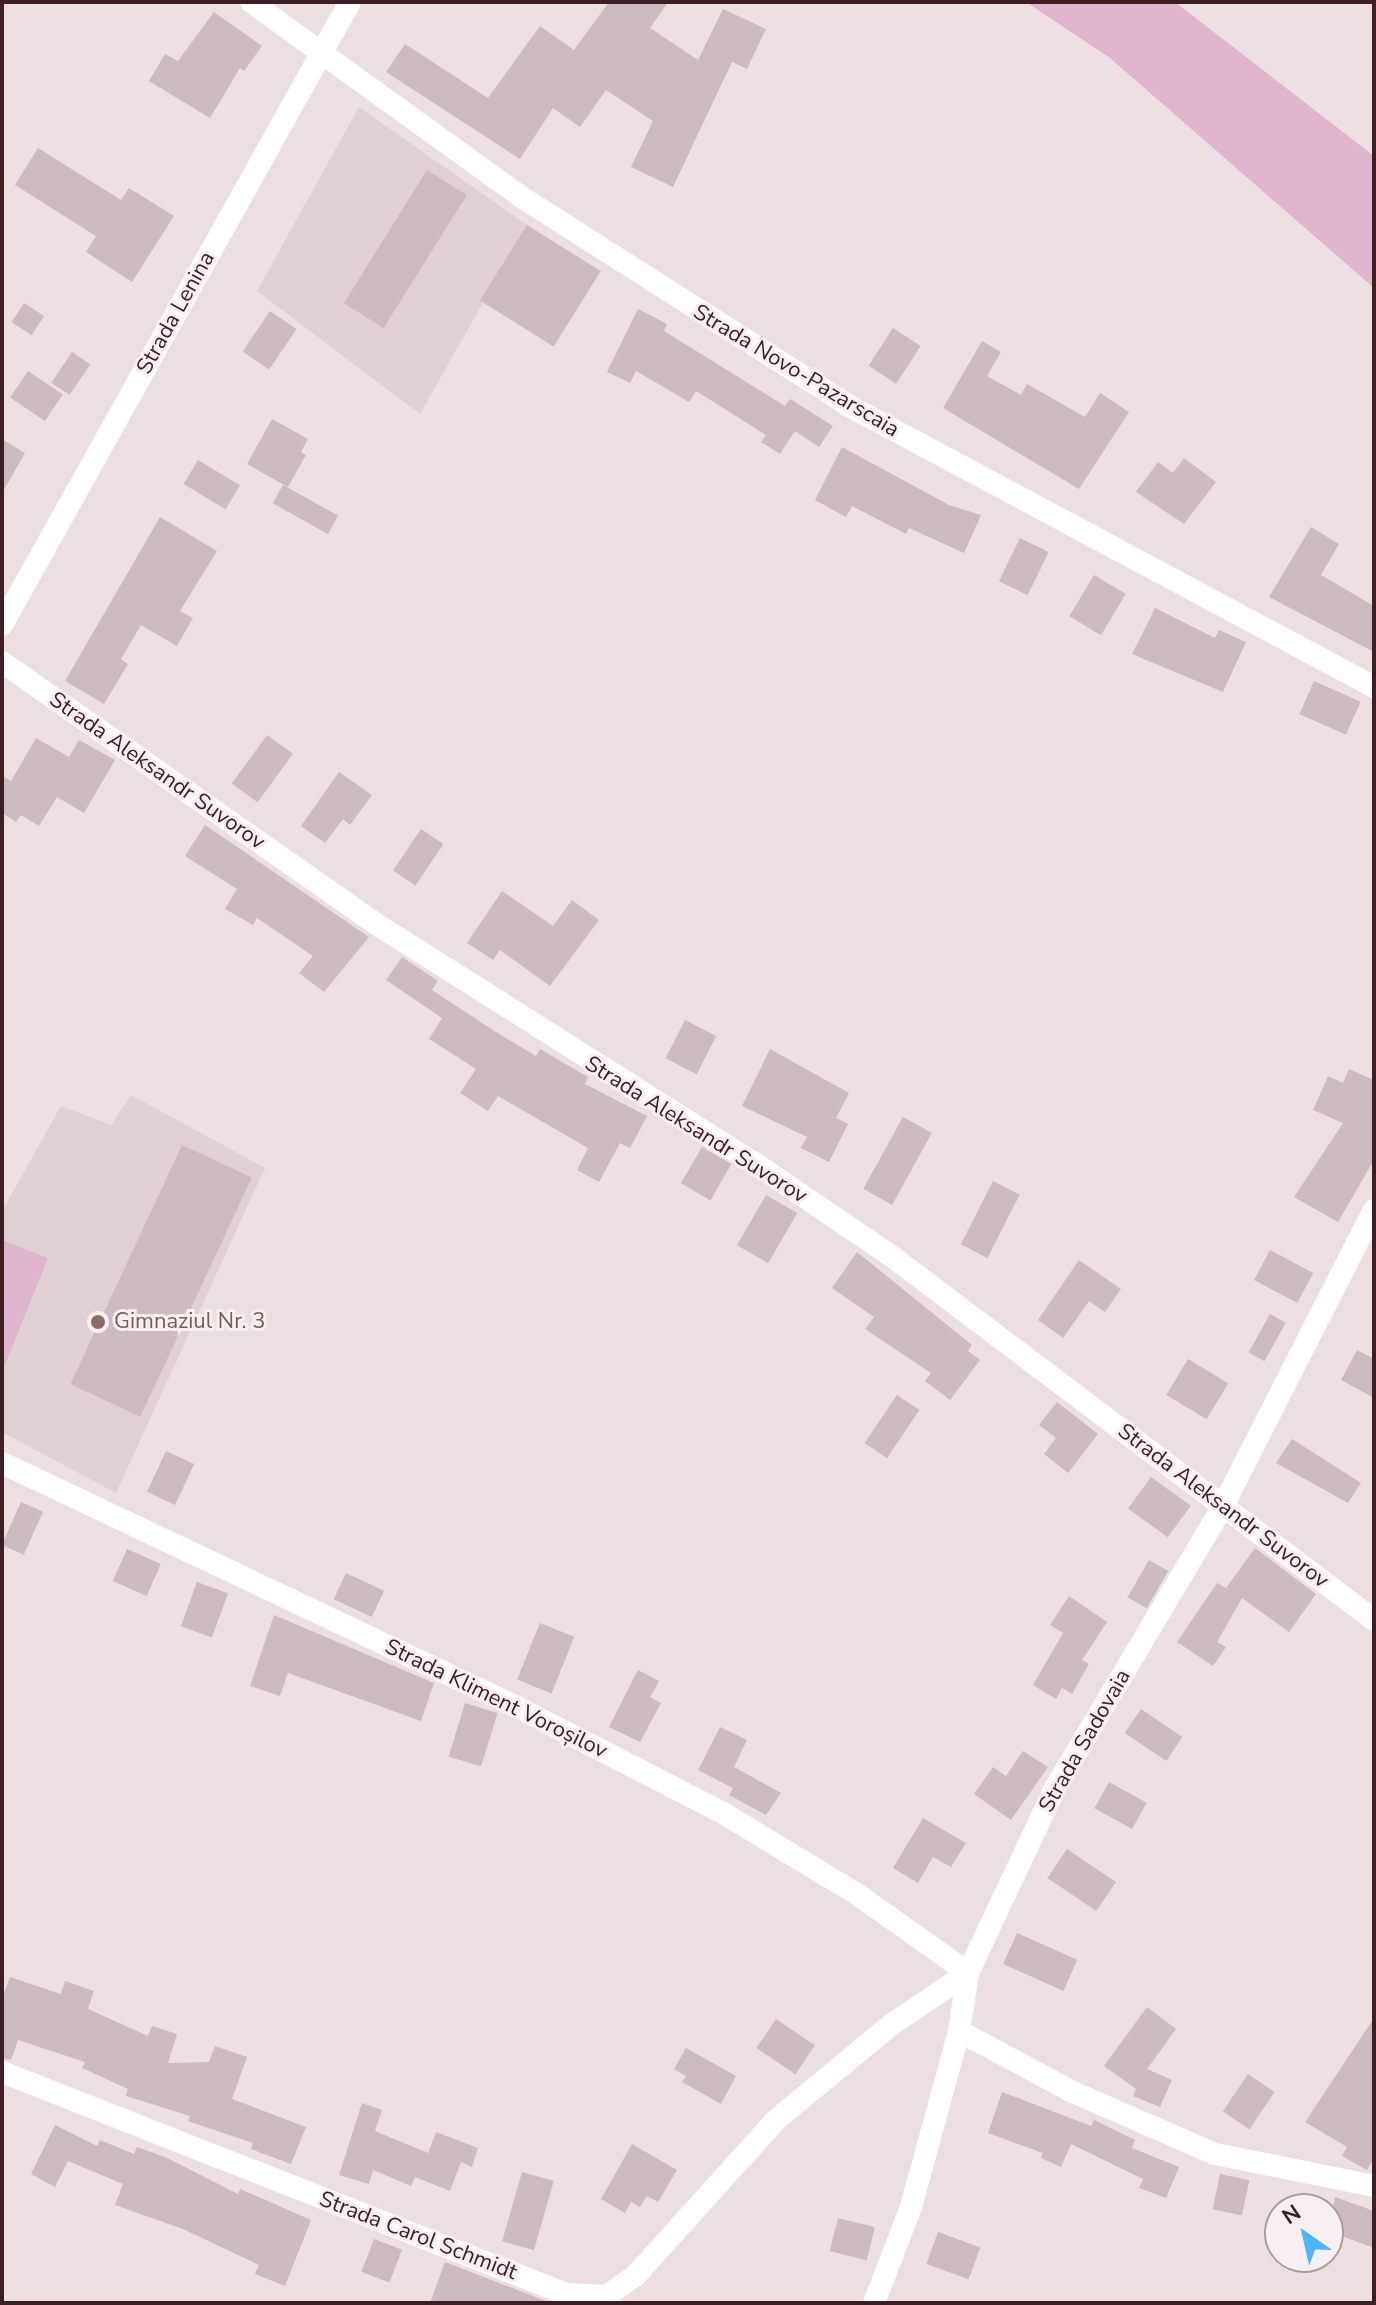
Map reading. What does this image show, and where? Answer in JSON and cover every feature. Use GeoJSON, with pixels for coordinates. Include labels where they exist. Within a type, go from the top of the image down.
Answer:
{"type":"FeatureCollection","features":[{"type":"Feature","properties":{"kind":"street","name":"Strada Novo-Pazarscaia"},"geometry":{"type":"LineString","coordinates":[[251,2],[523,198],[851,407],[1374,687]]}},
{"type":"Feature","properties":{"kind":"street","name":"Strada Lenina"},"geometry":{"type":"LineString","coordinates":[[2,625],[350,2]]}},
{"type":"Feature","properties":{"kind":"street","name":"Strada Aleksandr Suvorov"},"geometry":{"type":"LineString","coordinates":[[2,662],[373,922],[753,1162],[894,1258],[1374,1620]]}},
{"type":"Feature","properties":{"kind":"street","name":"Strada Sadovaia"},"geometry":{"type":"LineString","coordinates":[[874,2303],[911,2207],[959,2031],[968,1973],[1055,1788],[1224,1504],[1374,1210]]}},
{"type":"Feature","properties":{"kind":"street","name":"Strada Kliment Voroșilov"},"geometry":{"type":"LineString","coordinates":[[2,1463],[513,1705],[723,1813],[857,1894],[968,1973]]}},
{"type":"Feature","properties":{"kind":"street","name":"Strada Carol Schmidt"},"geometry":{"type":"LineString","coordinates":[[2,2072],[566,2294],[606,2296],[635,2276],[776,2120],[892,2024],[968,1973]]}},
{"type":"Feature","properties":{"kind":"street"},"geometry":{"type":"LineString","coordinates":[[959,2031],[1073,2092],[1215,2154],[1374,2186]]}},
{"type":"Feature","properties":{"kind":"shaded area"},"geometry":{"type":"Polygon","coordinates":[[[1026,2],[1175,2],[1374,156],[1374,288],[1110,58],[1026,2]]]}},
{"type":"Feature","properties":{"kind":"shaded area"},"geometry":{"type":"Polygon","coordinates":[[[359,107],[527,225],[420,414],[257,291],[359,107]]]}},
{"type":"Feature","properties":{"kind":"shaded area","name":"Gimnaziul Nr. 3"},"geometry":{"type":"Polygon","coordinates":[[[131,1095],[265,1168],[116,1493],[2,1432],[2,1211],[61,1106],[111,1125],[131,1095]]]}},
{"type":"Feature","properties":{"kind":"shaded area"},"geometry":{"type":"Polygon","coordinates":[[[2,1240],[48,1258],[2,1372],[2,1240]]]}},
{"type":"Feature","properties":{"kind":"building"},"geometry":{"type":"Polygon","coordinates":[[[609,2],[668,2],[650,28],[698,60],[723,9],[766,29],[747,69],[732,62],[673,187],[631,167],[653,121],[606,90],[580,127],[553,108],[520,159],[386,72],[405,44],[488,98],[540,26],[574,50],[609,2]]]}},
{"type":"Feature","properties":{"kind":"building"},"geometry":{"type":"Polygon","coordinates":[[[214,12],[262,46],[244,71],[240,68],[210,118],[149,81],[165,54],[178,61],[214,12]]]}},
{"type":"Feature","properties":{"kind":"building"},"geometry":{"type":"Polygon","coordinates":[[[38,148],[121,200],[129,188],[174,216],[132,282],[86,252],[96,236],[15,185],[38,148]]]}},
{"type":"Feature","properties":{"kind":"building"},"geometry":{"type":"Polygon","coordinates":[[[427,170],[467,195],[384,328],[344,303],[427,170]]]}},
{"type":"Feature","properties":{"kind":"building"},"geometry":{"type":"Polygon","coordinates":[[[527,225],[601,271],[554,347],[480,300],[527,225]]]}},
{"type":"Feature","properties":{"kind":"building"},"geometry":{"type":"Polygon","coordinates":[[[24,303],[44,316],[32,335],[11,322],[24,303]]]}},
{"type":"Feature","properties":{"kind":"building"},"geometry":{"type":"Polygon","coordinates":[[[638,309],[667,324],[664,331],[785,406],[790,399],[833,426],[819,447],[795,431],[780,454],[761,442],[766,435],[696,391],[689,402],[636,371],[630,383],[607,372],[638,309]]]}},
{"type":"Feature","properties":{"kind":"building"},"geometry":{"type":"Polygon","coordinates":[[[270,311],[297,329],[269,370],[243,352],[270,311]]]}},
{"type":"Feature","properties":{"kind":"building"},"geometry":{"type":"Polygon","coordinates":[[[893,328],[921,346],[896,384],[868,366],[893,328]]]}},
{"type":"Feature","properties":{"kind":"building"},"geometry":{"type":"Polygon","coordinates":[[[982,341],[1001,352],[987,376],[1021,395],[1027,384],[1085,417],[1100,393],[1129,412],[1079,489],[943,408],[982,341]]]}},
{"type":"Feature","properties":{"kind":"building"},"geometry":{"type":"Polygon","coordinates":[[[72,352],[90,364],[70,395],[51,383],[72,352]]]}},
{"type":"Feature","properties":{"kind":"building"},"geometry":{"type":"Polygon","coordinates":[[[28,371],[63,394],[45,421],[10,398],[28,371]]]}},
{"type":"Feature","properties":{"kind":"building"},"geometry":{"type":"Polygon","coordinates":[[[272,419],[308,439],[301,452],[306,455],[288,487],[247,464],[272,419]]]}},
{"type":"Feature","properties":{"kind":"building"},"geometry":{"type":"Polygon","coordinates":[[[2,439],[25,453],[2,493],[2,439]]]}},
{"type":"Feature","properties":{"kind":"building"},"geometry":{"type":"Polygon","coordinates":[[[842,447],[949,505],[981,515],[964,553],[909,528],[906,534],[852,506],[846,517],[815,500],[842,447]]]}},
{"type":"Feature","properties":{"kind":"building"},"geometry":{"type":"Polygon","coordinates":[[[1184,458],[1216,482],[1184,524],[1136,492],[1158,462],[1173,473],[1184,458]]]}},
{"type":"Feature","properties":{"kind":"building"},"geometry":{"type":"Polygon","coordinates":[[[198,460],[240,485],[226,509],[184,484],[198,460]]]}},
{"type":"Feature","properties":{"kind":"building"},"geometry":{"type":"Polygon","coordinates":[[[283,485],[338,516],[328,534],[273,503],[283,485]]]}},
{"type":"Feature","properties":{"kind":"building"},"geometry":{"type":"Polygon","coordinates":[[[160,517],[217,551],[180,611],[193,618],[177,646],[141,625],[121,659],[128,664],[104,704],[65,681],[160,517]]]}},
{"type":"Feature","properties":{"kind":"building"},"geometry":{"type":"Polygon","coordinates":[[[1311,527],[1339,544],[1321,575],[1374,606],[1374,652],[1269,597],[1311,527]]]}},
{"type":"Feature","properties":{"kind":"building"},"geometry":{"type":"Polygon","coordinates":[[[1020,538],[1049,552],[1028,595],[999,581],[1020,538]]]}},
{"type":"Feature","properties":{"kind":"building"},"geometry":{"type":"Polygon","coordinates":[[[1094,575],[1126,594],[1101,635],[1069,616],[1094,575]]]}},
{"type":"Feature","properties":{"kind":"building"},"geometry":{"type":"Polygon","coordinates":[[[1155,608],[1215,638],[1219,630],[1246,642],[1223,692],[1132,654],[1155,608]]]}},
{"type":"Feature","properties":{"kind":"building"},"geometry":{"type":"Polygon","coordinates":[[[1314,681],[1361,702],[1346,735],[1299,714],[1314,681]]]}},
{"type":"Feature","properties":{"kind":"building"},"geometry":{"type":"Polygon","coordinates":[[[267,735],[293,754],[258,802],[232,784],[267,735]]]}},
{"type":"Feature","properties":{"kind":"building"},"geometry":{"type":"Polygon","coordinates":[[[36,738],[69,757],[79,740],[115,760],[84,813],[57,797],[39,826],[21,815],[16,822],[2,813],[2,776],[11,781],[36,738]]]}},
{"type":"Feature","properties":{"kind":"building"},"geometry":{"type":"Polygon","coordinates":[[[339,772],[372,795],[350,825],[343,819],[325,843],[301,826],[339,772]]]}},
{"type":"Feature","properties":{"kind":"building"},"geometry":{"type":"Polygon","coordinates":[[[205,825],[369,937],[324,992],[299,973],[313,956],[257,918],[253,925],[225,909],[237,889],[185,856],[205,825]]]}},
{"type":"Feature","properties":{"kind":"building"},"geometry":{"type":"Polygon","coordinates":[[[421,829],[443,844],[415,886],[393,870],[421,829]]]}},
{"type":"Feature","properties":{"kind":"building"},"geometry":{"type":"Polygon","coordinates":[[[502,891],[553,926],[572,900],[599,920],[550,986],[500,950],[493,960],[467,943],[502,891]]]}},
{"type":"Feature","properties":{"kind":"building"},"geometry":{"type":"Polygon","coordinates":[[[402,957],[438,981],[432,990],[499,1034],[536,1056],[540,1049],[588,1077],[585,1084],[647,1116],[630,1148],[620,1143],[599,1182],[577,1170],[588,1148],[498,1096],[488,1111],[460,1093],[476,1069],[429,1039],[442,1018],[386,980],[402,957]]]}},
{"type":"Feature","properties":{"kind":"building"},"geometry":{"type":"Polygon","coordinates":[[[685,1020],[716,1036],[697,1074],[665,1058],[685,1020]]]}},
{"type":"Feature","properties":{"kind":"building"},"geometry":{"type":"Polygon","coordinates":[[[770,1049],[849,1093],[836,1118],[848,1124],[829,1162],[801,1148],[807,1137],[742,1106],[770,1049]]]}},
{"type":"Feature","properties":{"kind":"building"},"geometry":{"type":"Polygon","coordinates":[[[1349,1069],[1374,1080],[1374,1160],[1338,1222],[1294,1197],[1343,1123],[1313,1110],[1328,1076],[1343,1083],[1349,1069]]]}},
{"type":"Feature","properties":{"kind":"building"},"geometry":{"type":"Polygon","coordinates":[[[903,1117],[932,1133],[892,1205],[863,1189],[903,1117]]]}},
{"type":"Feature","properties":{"kind":"building"},"geometry":{"type":"Polygon","coordinates":[[[182,1145],[252,1178],[140,1417],[70,1384],[182,1145]]]}},
{"type":"Feature","properties":{"kind":"building"},"geometry":{"type":"Polygon","coordinates":[[[702,1147],[731,1164],[710,1200],[681,1183],[702,1147]]]}},
{"type":"Feature","properties":{"kind":"building"},"geometry":{"type":"Polygon","coordinates":[[[993,1181],[1020,1195],[987,1258],[961,1244],[993,1181]]]}},
{"type":"Feature","properties":{"kind":"building"},"geometry":{"type":"Polygon","coordinates":[[[766,1195],[797,1213],[768,1263],[737,1245],[766,1195]]]}},
{"type":"Feature","properties":{"kind":"building"},"geometry":{"type":"Polygon","coordinates":[[[1270,1250],[1313,1273],[1297,1303],[1254,1280],[1270,1250]]]}},
{"type":"Feature","properties":{"kind":"building"},"geometry":{"type":"Polygon","coordinates":[[[857,1252],[972,1345],[968,1351],[980,1360],[950,1400],[925,1381],[931,1373],[865,1329],[874,1317],[832,1288],[857,1252]]]}},
{"type":"Feature","properties":{"kind":"building"},"geometry":{"type":"Polygon","coordinates":[[[1079,1260],[1121,1289],[1105,1312],[1089,1301],[1063,1338],[1038,1320],[1079,1260]]]}},
{"type":"Feature","properties":{"kind":"building"},"geometry":{"type":"Polygon","coordinates":[[[1270,1314],[1286,1323],[1264,1361],[1249,1352],[1270,1314]]]}},
{"type":"Feature","properties":{"kind":"building"},"geometry":{"type":"Polygon","coordinates":[[[1357,1350],[1374,1359],[1374,1398],[1341,1380],[1357,1350]]]}},
{"type":"Feature","properties":{"kind":"building"},"geometry":{"type":"Polygon","coordinates":[[[1188,1359],[1228,1383],[1207,1419],[1166,1395],[1188,1359]]]}},
{"type":"Feature","properties":{"kind":"building"},"geometry":{"type":"Polygon","coordinates":[[[897,1395],[919,1410],[887,1458],[865,1443],[897,1395]]]}},
{"type":"Feature","properties":{"kind":"building"},"geometry":{"type":"Polygon","coordinates":[[[1057,1402],[1098,1434],[1068,1473],[1044,1454],[1056,1438],[1039,1425],[1057,1402]]]}},
{"type":"Feature","properties":{"kind":"building"},"geometry":{"type":"Polygon","coordinates":[[[1292,1439],[1361,1483],[1348,1503],[1276,1463],[1292,1439]]]}},
{"type":"Feature","properties":{"kind":"building"},"geometry":{"type":"Polygon","coordinates":[[[166,1451],[194,1464],[175,1505],[147,1492],[166,1451]]]}},
{"type":"Feature","properties":{"kind":"building"},"geometry":{"type":"Polygon","coordinates":[[[1151,1477],[1191,1506],[1168,1537],[1128,1509],[1151,1477]]]}},
{"type":"Feature","properties":{"kind":"building"},"geometry":{"type":"Polygon","coordinates":[[[21,1502],[43,1512],[24,1555],[2,1545],[21,1502]]]}},
{"type":"Feature","properties":{"kind":"building"},"geometry":{"type":"Polygon","coordinates":[[[1255,1548],[1316,1594],[1289,1632],[1242,1598],[1217,1642],[1226,1647],[1213,1666],[1177,1642],[1217,1583],[1226,1588],[1255,1548]]]}},
{"type":"Feature","properties":{"kind":"building"},"geometry":{"type":"Polygon","coordinates":[[[127,1549],[161,1564],[147,1596],[113,1581],[127,1549]]]}},
{"type":"Feature","properties":{"kind":"building"},"geometry":{"type":"Polygon","coordinates":[[[1149,1560],[1168,1571],[1147,1608],[1128,1597],[1149,1560]]]}},
{"type":"Feature","properties":{"kind":"building"},"geometry":{"type":"Polygon","coordinates":[[[346,1573],[384,1591],[372,1617],[334,1599],[346,1573]]]}},
{"type":"Feature","properties":{"kind":"building"},"geometry":{"type":"Polygon","coordinates":[[[197,1582],[228,1593],[212,1637],[181,1626],[197,1582]]]}},
{"type":"Feature","properties":{"kind":"building"},"geometry":{"type":"Polygon","coordinates":[[[1069,1596],[1107,1622],[1082,1660],[1089,1664],[1072,1694],[1062,1688],[1056,1699],[1033,1685],[1063,1633],[1050,1625],[1069,1596]]]}},
{"type":"Feature","properties":{"kind":"building"},"geometry":{"type":"Polygon","coordinates":[[[274,1615],[434,1683],[421,1721],[288,1673],[280,1696],[250,1686],[274,1615]]]}},
{"type":"Feature","properties":{"kind":"building"},"geometry":{"type":"Polygon","coordinates":[[[540,1623],[574,1637],[551,1693],[517,1680],[540,1623]]]}},
{"type":"Feature","properties":{"kind":"building"},"geometry":{"type":"Polygon","coordinates":[[[638,1670],[659,1681],[650,1697],[661,1703],[640,1742],[609,1727],[638,1670]]]}},
{"type":"Feature","properties":{"kind":"building"},"geometry":{"type":"Polygon","coordinates":[[[465,1703],[498,1713],[481,1766],[449,1757],[465,1703]]]}},
{"type":"Feature","properties":{"kind":"building"},"geometry":{"type":"Polygon","coordinates":[[[1141,1709],[1182,1737],[1166,1761],[1125,1733],[1141,1709]]]}},
{"type":"Feature","properties":{"kind":"building"},"geometry":{"type":"Polygon","coordinates":[[[720,1727],[747,1740],[734,1767],[781,1793],[766,1815],[729,1795],[733,1788],[698,1770],[720,1727]]]}},
{"type":"Feature","properties":{"kind":"building"},"geometry":{"type":"Polygon","coordinates":[[[1023,1751],[1048,1767],[1011,1820],[974,1794],[993,1767],[1006,1776],[1023,1751]]]}},
{"type":"Feature","properties":{"kind":"building"},"geometry":{"type":"Polygon","coordinates":[[[1109,1782],[1147,1803],[1132,1829],[1094,1808],[1109,1782]]]}},
{"type":"Feature","properties":{"kind":"building"},"geometry":{"type":"Polygon","coordinates":[[[923,1818],[966,1843],[951,1867],[933,1857],[918,1883],[893,1868],[923,1818]]]}},
{"type":"Feature","properties":{"kind":"building"},"geometry":{"type":"Polygon","coordinates":[[[1067,1849],[1116,1882],[1096,1911],[1047,1878],[1067,1849]]]}},
{"type":"Feature","properties":{"kind":"building"},"geometry":{"type":"Polygon","coordinates":[[[1017,1933],[1077,1960],[1063,1991],[1003,1964],[1017,1933]]]}},
{"type":"Feature","properties":{"kind":"building"},"geometry":{"type":"Polygon","coordinates":[[[10,1977],[61,1994],[65,1981],[94,1991],[88,2009],[148,2036],[152,2026],[177,2034],[168,2063],[209,2062],[215,2046],[247,2057],[232,2099],[306,2127],[291,2164],[251,2149],[253,2143],[188,2121],[190,2116],[126,2096],[128,2089],[82,2068],[85,2062],[18,2040],[11,2060],[2,2058],[2,1999],[10,1977]]]}},
{"type":"Feature","properties":{"kind":"building"},"geometry":{"type":"Polygon","coordinates":[[[1147,2007],[1176,2029],[1147,2069],[1172,2080],[1160,2107],[1133,2096],[1136,2089],[1104,2066],[1147,2007]]]}},
{"type":"Feature","properties":{"kind":"building"},"geometry":{"type":"Polygon","coordinates":[[[1374,2018],[1374,2158],[1367,2170],[1342,2156],[1347,2147],[1305,2122],[1374,2018]]]}},
{"type":"Feature","properties":{"kind":"building"},"geometry":{"type":"Polygon","coordinates":[[[776,2019],[815,2045],[795,2074],[756,2048],[776,2019]]]}},
{"type":"Feature","properties":{"kind":"building"},"geometry":{"type":"Polygon","coordinates":[[[686,2048],[736,2076],[721,2104],[682,2082],[686,2076],[674,2069],[686,2048]]]}},
{"type":"Feature","properties":{"kind":"building"},"geometry":{"type":"Polygon","coordinates":[[[1248,2074],[1275,2092],[1249,2129],[1223,2111],[1248,2074]]]}},
{"type":"Feature","properties":{"kind":"building"},"geometry":{"type":"Polygon","coordinates":[[[1002,2092],[1091,2126],[1094,2120],[1135,2140],[1132,2148],[1179,2167],[1166,2198],[1139,2188],[1143,2179],[1071,2144],[1061,2167],[1041,2158],[1043,2153],[988,2133],[1002,2092]]]}},
{"type":"Feature","properties":{"kind":"building"},"geometry":{"type":"Polygon","coordinates":[[[362,2103],[382,2110],[375,2131],[428,2153],[436,2132],[478,2148],[472,2167],[461,2162],[450,2191],[415,2177],[411,2186],[373,2170],[369,2184],[339,2175],[362,2103]]]}},
{"type":"Feature","properties":{"kind":"building"},"geometry":{"type":"Polygon","coordinates":[[[55,2125],[97,2146],[100,2140],[134,2154],[137,2147],[165,2157],[238,2194],[240,2189],[311,2220],[285,2286],[255,2274],[259,2265],[183,2229],[115,2205],[123,2184],[68,2161],[55,2187],[31,2174],[55,2125]]]}},
{"type":"Feature","properties":{"kind":"building"},"geometry":{"type":"Polygon","coordinates":[[[632,2144],[677,2170],[658,2202],[647,2196],[640,2207],[631,2202],[625,2213],[601,2199],[632,2144]]]}},
{"type":"Feature","properties":{"kind":"building"},"geometry":{"type":"Polygon","coordinates":[[[522,2172],[554,2181],[534,2250],[502,2241],[522,2172]]]}},
{"type":"Feature","properties":{"kind":"building"},"geometry":{"type":"Polygon","coordinates":[[[1220,2174],[1249,2180],[1242,2215],[1213,2209],[1220,2174]]]}},
{"type":"Feature","properties":{"kind":"building"},"geometry":{"type":"Polygon","coordinates":[[[1344,2200],[1374,2211],[1374,2248],[1344,2237],[1344,2200]]]}},
{"type":"Feature","properties":{"kind":"building"},"geometry":{"type":"Polygon","coordinates":[[[838,2218],[875,2227],[867,2260],[830,2251],[838,2218]]]}},
{"type":"Feature","properties":{"kind":"building"},"geometry":{"type":"Polygon","coordinates":[[[938,2232],[980,2247],[969,2279],[926,2264],[938,2232]]]}},
{"type":"Feature","properties":{"kind":"building"},"geometry":{"type":"Polygon","coordinates":[[[374,2239],[402,2250],[389,2282],[361,2272],[374,2239]]]}},
{"type":"Feature","properties":{"kind":"building"},"geometry":{"type":"Polygon","coordinates":[[[445,2262],[476,2274],[551,2303],[430,2303],[445,2262]]]}},
{"type":"Feature","properties":{"kind":"place","name":"Gimnaziul Nr. 3"},"geometry":{"type":"Point","coordinates":[98,1322]}}]}
